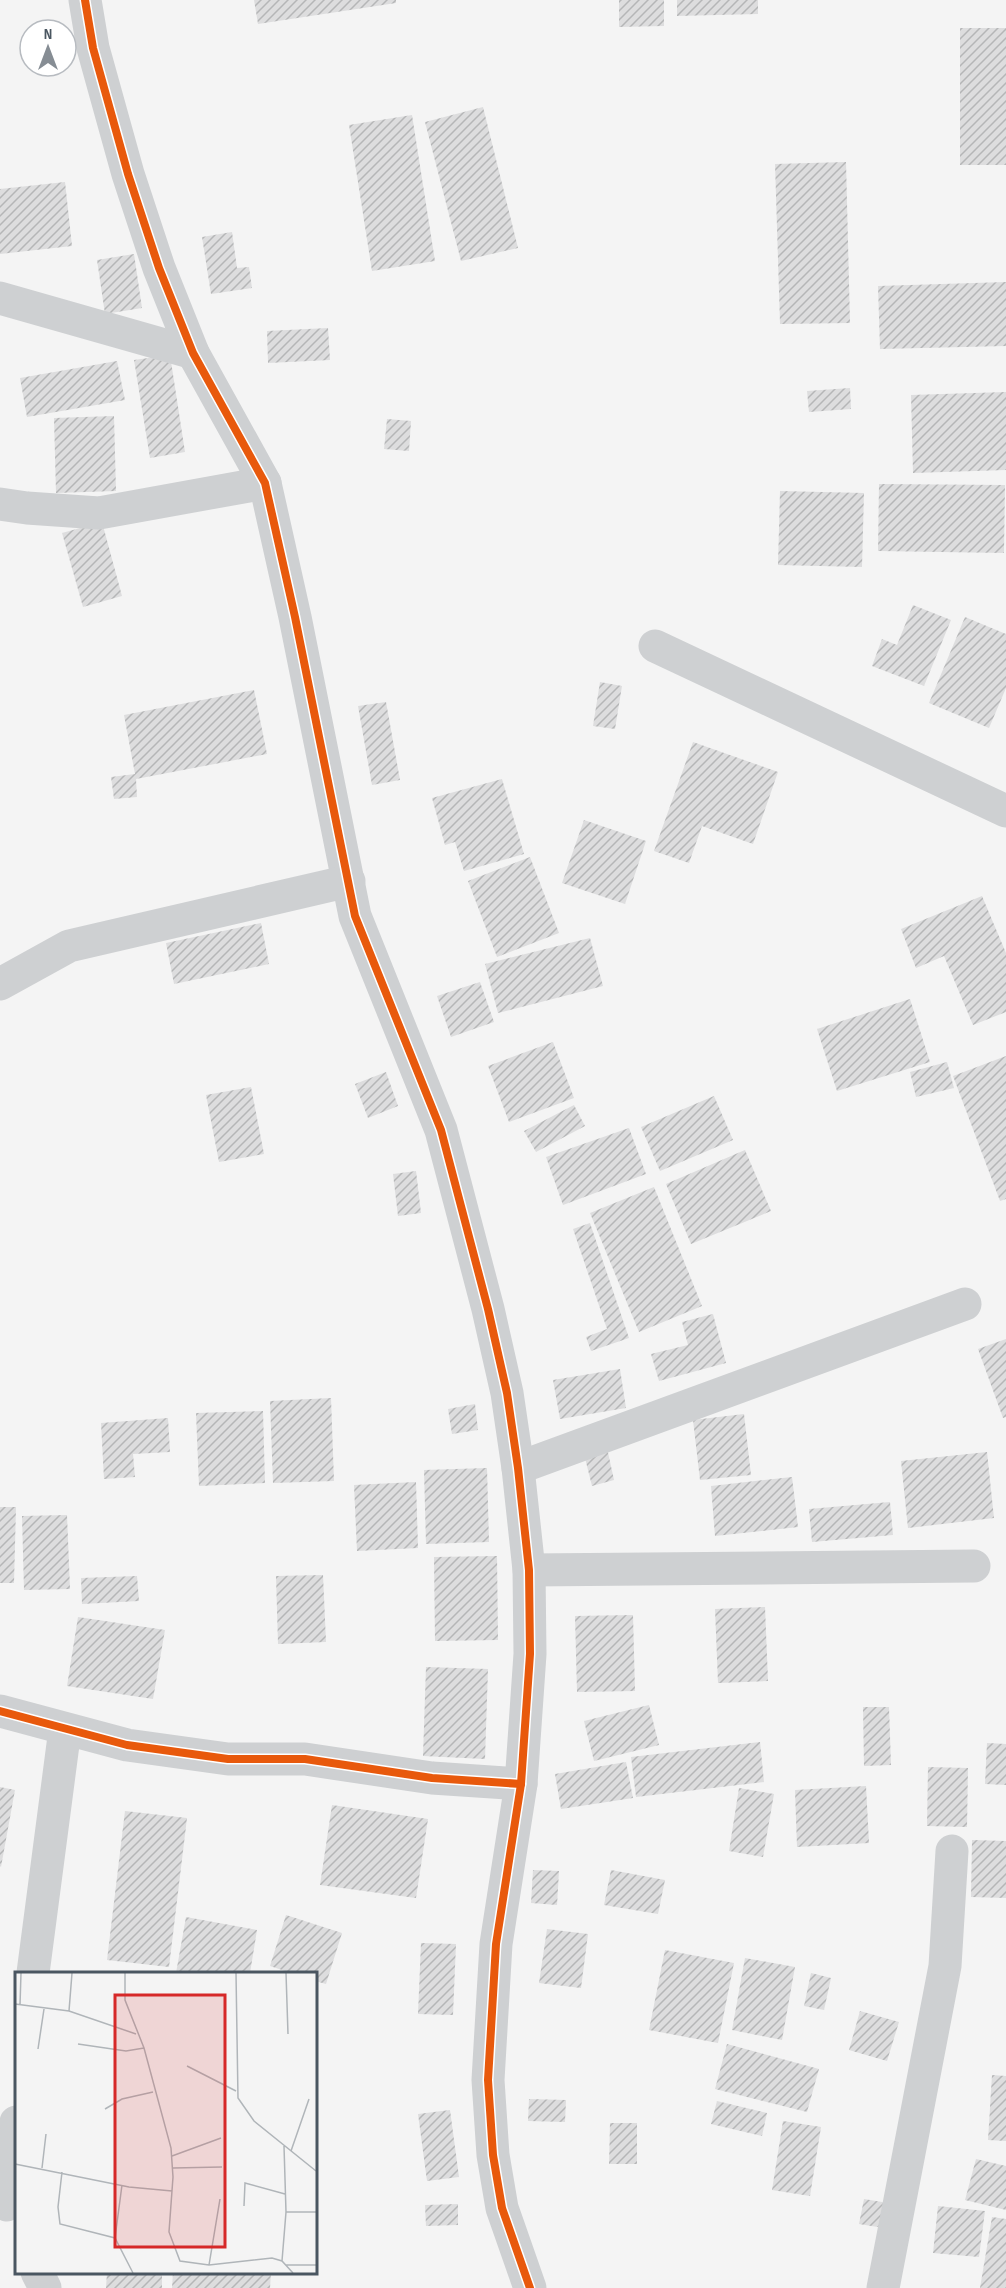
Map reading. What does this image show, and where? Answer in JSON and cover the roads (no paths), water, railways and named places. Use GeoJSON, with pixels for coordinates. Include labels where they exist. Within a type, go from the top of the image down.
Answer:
{"type":"FeatureCollection","features":[{"type":"Feature","properties":{"kind":"street"},"geometry":{"type":"LineString","coordinates":[[85,0],[93,48],[128,174],[159,268],[193,353],[265,483],[296,617],[355,916],[441,1130],[489,1309],[507,1393],[529,1570],[530,1654],[520,1784],[496,1944],[488,2080],[493,2155],[502,2208],[530,2288]]}},
{"type":"Feature","properties":{"kind":"street"},"geometry":{"type":"LineString","coordinates":[[0,298],[193,353]]}},
{"type":"Feature","properties":{"kind":"street"},"geometry":{"type":"LineString","coordinates":[[0,504],[99,513],[265,483]]}},
{"type":"Feature","properties":{"kind":"street"},"geometry":{"type":"LineString","coordinates":[[655,646],[1006,811]]}},
{"type":"Feature","properties":{"kind":"street"},"geometry":{"type":"LineString","coordinates":[[0,984],[69,946],[349,881]]}},
{"type":"Feature","properties":{"kind":"street"},"geometry":{"type":"LineString","coordinates":[[518,1468],[965,1304]]}},
{"type":"Feature","properties":{"kind":"street"},"geometry":{"type":"LineString","coordinates":[[529,1570],[974,1566]]}},
{"type":"Feature","properties":{"kind":"street"},"geometry":{"type":"LineString","coordinates":[[0,1712],[127,1745],[228,1759],[305,1759],[432,1778],[520,1784]]}},
{"type":"Feature","properties":{"kind":"street"},"geometry":{"type":"LineString","coordinates":[[33,1972],[65,1729]]}},
{"type":"Feature","properties":{"kind":"street"},"geometry":{"type":"LineString","coordinates":[[883,2288],[945,1966],[952,1851]]}},
{"type":"Feature","properties":{"kind":"street"},"geometry":{"type":"LineString","coordinates":[[8,2212],[15,2133]]}},
{"type":"Feature","properties":{"kind":"street"},"geometry":{"type":"LineString","coordinates":[[38,2273],[45,2288]]}}]}
